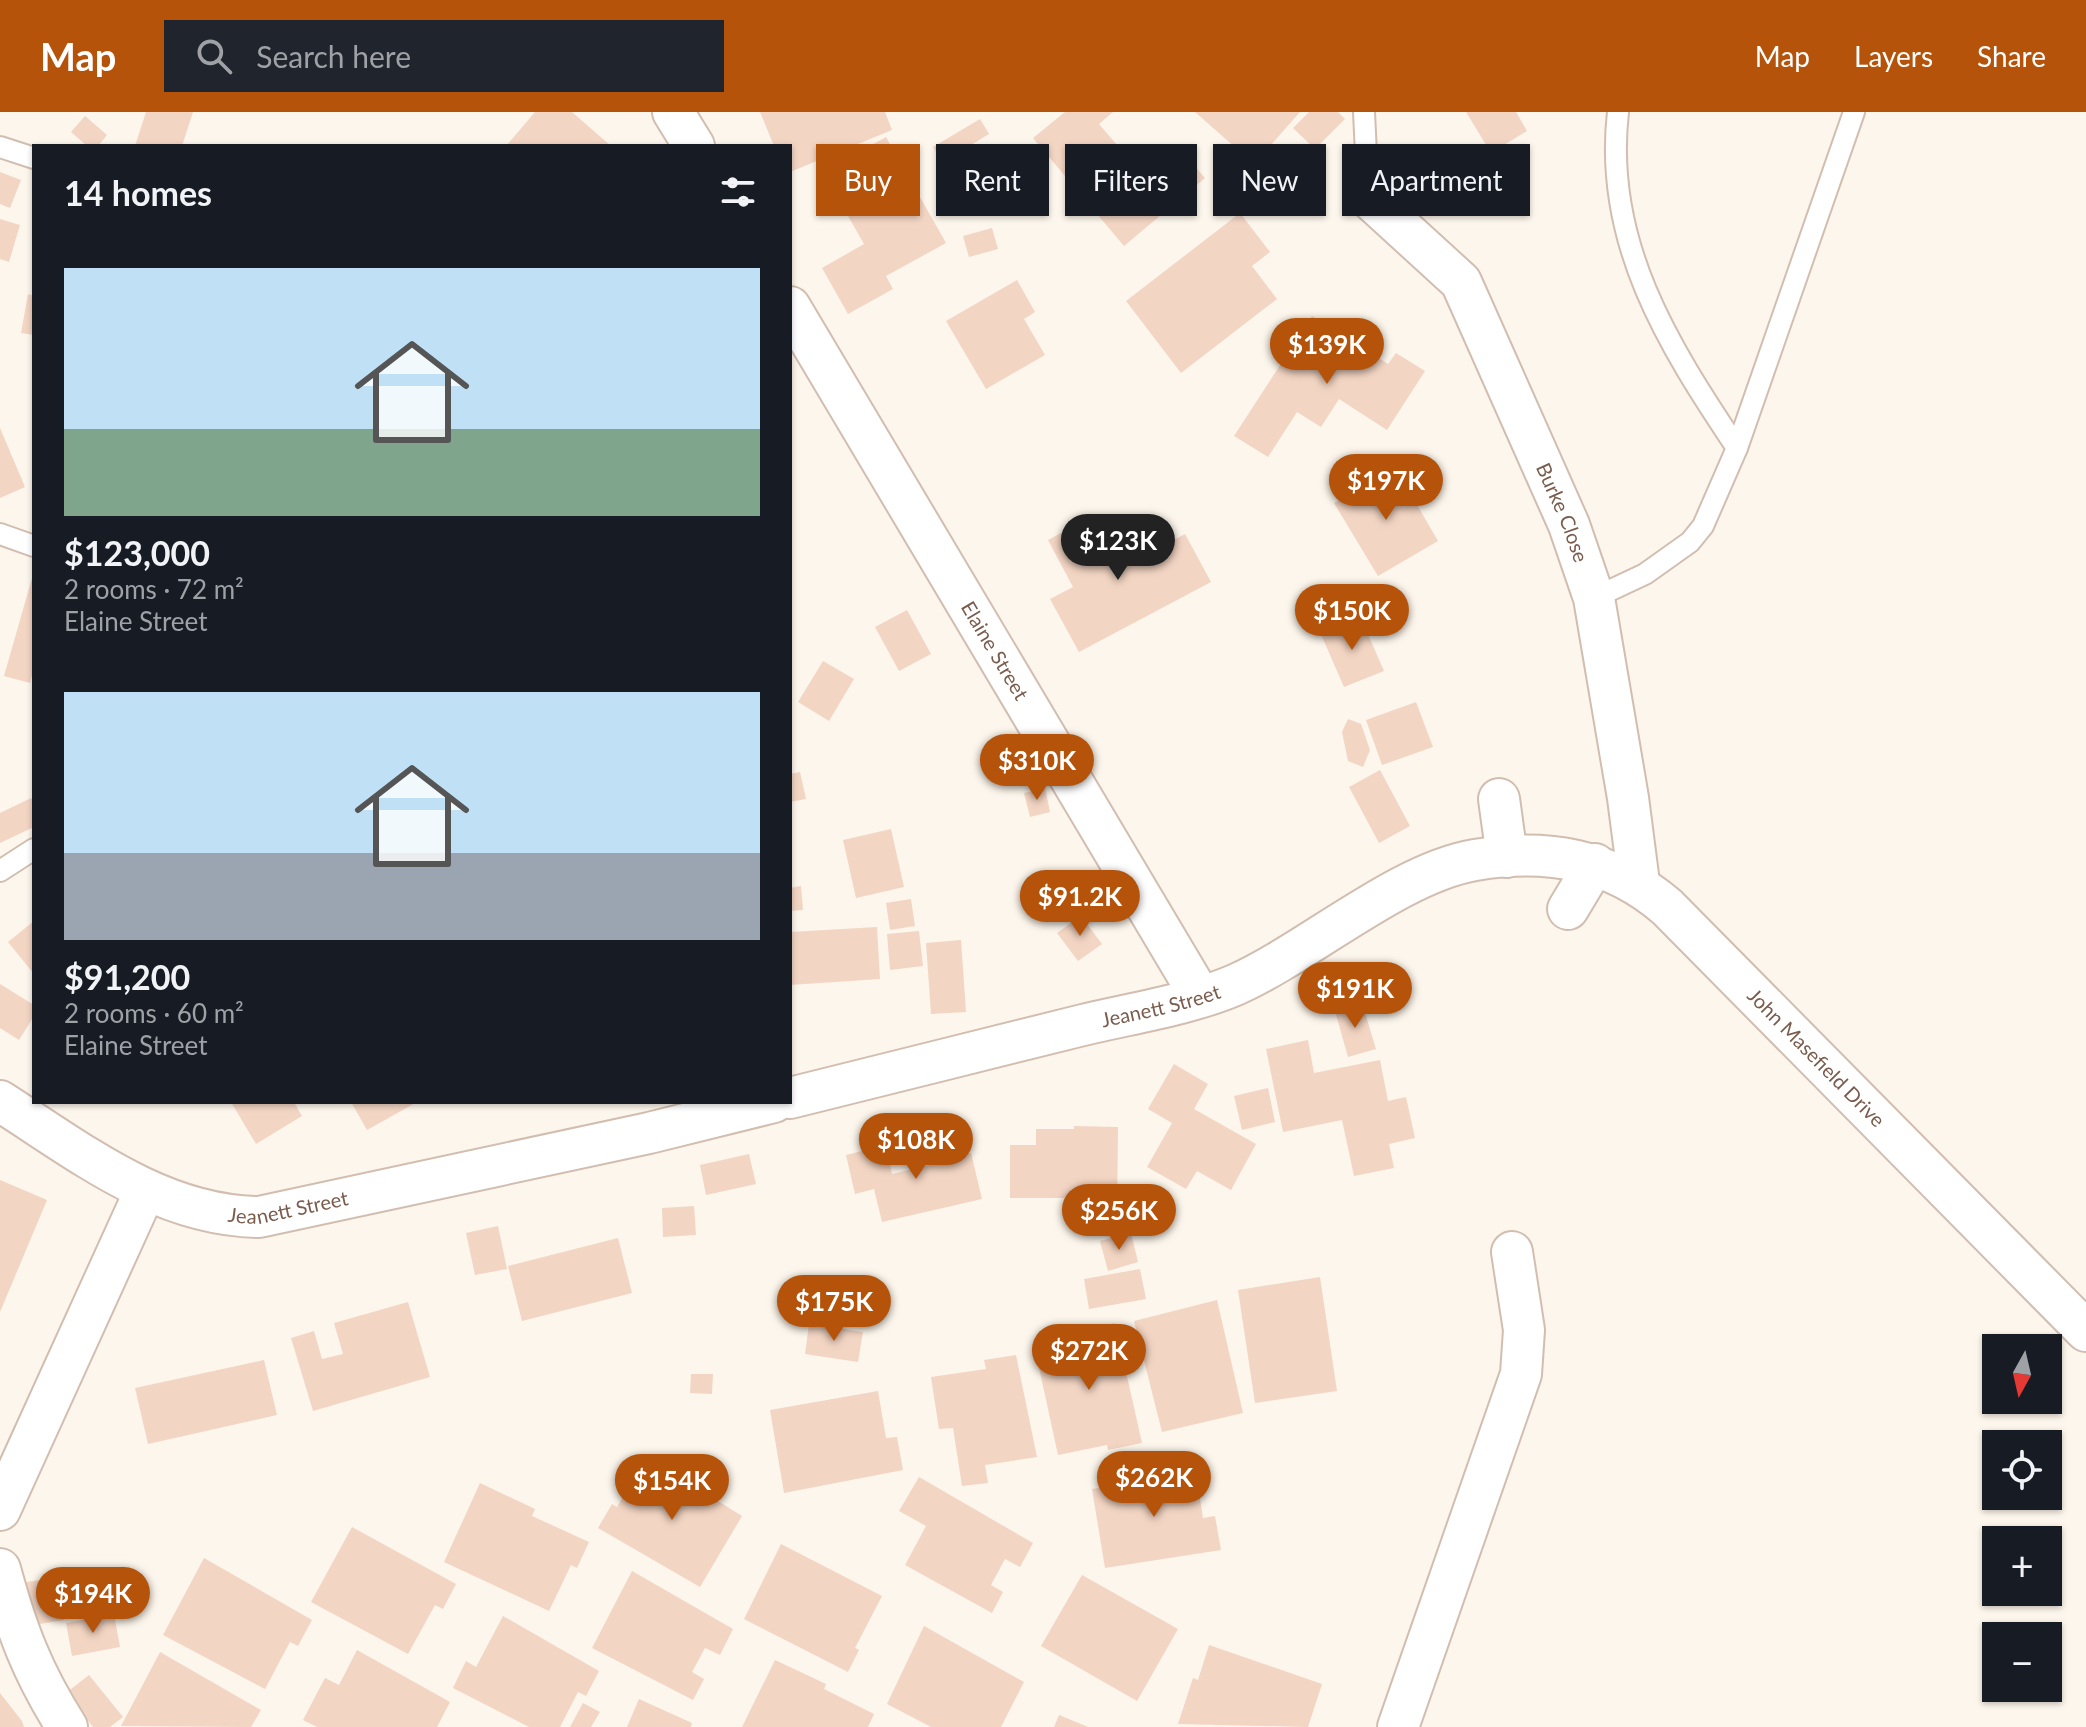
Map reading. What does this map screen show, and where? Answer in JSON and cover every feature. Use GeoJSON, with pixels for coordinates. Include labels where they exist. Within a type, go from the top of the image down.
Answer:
{"type":"FeatureCollection","features":[{"type":"Feature","properties":{"kind":"street"},"geometry":{"type":"LineString","coordinates":[[673,112],[693,144]]}},
{"type":"Feature","properties":{"kind":"street","name":"Burke Close"},"geometry":{"type":"LineString","coordinates":[[1389,216],[1461,282],[1542,459],[1594,598],[1639,883]]}},
{"type":"Feature","properties":{"kind":"street","name":"Elaine Street"},"geometry":{"type":"LineString","coordinates":[[792,310],[1200,996]]}},
{"type":"Feature","properties":{"kind":"street"},"geometry":{"type":"LineString","coordinates":[[1499,799],[1507,857]]}},
{"type":"Feature","properties":{"kind":"street","name":"Jeanett Street"},"geometry":{"type":"LineString","coordinates":[[792,1098],[1200,996],[1233,985],[1271,966],[1403,887],[1473,860],[1507,857]]}},
{"type":"Feature","properties":{"kind":"street","name":"John Masefield Drive"},"geometry":{"type":"LineString","coordinates":[[1507,857],[1565,858],[1595,864],[1639,883],[1713,951],[2086,1331]]}},
{"type":"Feature","properties":{"kind":"street"},"geometry":{"type":"LineString","coordinates":[[1568,909],[1595,864]]}},
{"type":"Feature","properties":{"kind":"street","name":"Jeanett Street"},"geometry":{"type":"LineString","coordinates":[[0,1101],[145,1191],[202,1213],[233,1217],[274,1215],[765,1104]]}},
{"type":"Feature","properties":{"kind":"street"},"geometry":{"type":"LineString","coordinates":[[0,1510],[145,1191]]}},
{"type":"Feature","properties":{"kind":"street"},"geometry":{"type":"LineString","coordinates":[[1398,1727],[1521,1374],[1524,1330],[1512,1252]]}},
{"type":"Feature","properties":{"kind":"street"},"geometry":{"type":"LineString","coordinates":[[0,1569],[20,1641],[39,1683],[67,1727]]}},
{"type":"Feature","properties":{"kind":"lane"},"geometry":{"type":"LineString","coordinates":[[1364,112],[1366,144]]}},
{"type":"Feature","properties":{"kind":"lane"},"geometry":{"type":"LineString","coordinates":[[1618,112],[1620,193],[1633,257],[1659,325],[1737,448]]}},
{"type":"Feature","properties":{"kind":"lane"},"geometry":{"type":"LineString","coordinates":[[1594,598],[1645,574],[1690,542],[1703,526],[1737,448],[1854,112]]}},
{"type":"Feature","properties":{"kind":"lane"},"geometry":{"type":"LineString","coordinates":[[0,147],[32,157]]}},
{"type":"Feature","properties":{"kind":"lane"},"geometry":{"type":"LineString","coordinates":[[0,534],[32,545]]}},
{"type":"Feature","properties":{"kind":"lane"},"geometry":{"type":"LineString","coordinates":[[0,871],[32,850]]}},
{"type":"Feature","properties":{"kind":"building"},"geometry":{"type":"Polygon","coordinates":[[[146,112],[193,112],[183,144],[136,144],[146,112]]]}},
{"type":"Feature","properties":{"kind":"building"},"geometry":{"type":"Polygon","coordinates":[[[535,112],[572,112],[609,144],[508,144],[535,112]]]}},
{"type":"Feature","properties":{"kind":"building"},"geometry":{"type":"Polygon","coordinates":[[[760,112],[885,112],[892,130],[858,144],[816,144],[816,161],[792,171],[792,144],[773,144],[760,112]]]}},
{"type":"Feature","properties":{"kind":"building"},"geometry":{"type":"Polygon","coordinates":[[[1065,112],[1113,112],[1099,124],[1116,144],[1065,144],[1065,176],[1049,157],[1049,144],[1038,144],[1033,138],[1065,112]]]}},
{"type":"Feature","properties":{"kind":"building"},"geometry":{"type":"Polygon","coordinates":[[[1195,112],[1300,112],[1272,144],[1231,144],[1195,112]]]}},
{"type":"Feature","properties":{"kind":"building"},"geometry":{"type":"Polygon","coordinates":[[[1309,112],[1338,112],[1345,119],[1320,144],[1310,144],[1293,128],[1309,112]]]}},
{"type":"Feature","properties":{"kind":"building"},"geometry":{"type":"Polygon","coordinates":[[[1466,112],[1516,112],[1527,131],[1506,144],[1486,144],[1466,112]]]}},
{"type":"Feature","properties":{"kind":"building"},"geometry":{"type":"Polygon","coordinates":[[[85,116],[107,135],[100,144],[85,144],[71,132],[85,116]]]}},
{"type":"Feature","properties":{"kind":"building"},"geometry":{"type":"Polygon","coordinates":[[[980,119],[989,134],[973,144],[938,144],[980,119]]]}},
{"type":"Feature","properties":{"kind":"building"},"geometry":{"type":"Polygon","coordinates":[[[886,137],[890,144],[873,144],[886,137]]]}},
{"type":"Feature","properties":{"kind":"building"},"geometry":{"type":"Polygon","coordinates":[[[1197,169],[1205,178],[1197,185],[1197,169]]]}},
{"type":"Feature","properties":{"kind":"building"},"geometry":{"type":"Polygon","coordinates":[[[0,172],[21,180],[10,208],[0,204],[0,172]]]}},
{"type":"Feature","properties":{"kind":"building"},"geometry":{"type":"Polygon","coordinates":[[[920,197],[946,243],[886,276],[893,289],[848,314],[822,268],[864,244],[848,216],[920,216],[920,197]]]}},
{"type":"Feature","properties":{"kind":"building"},"geometry":{"type":"Polygon","coordinates":[[[1099,216],[1160,216],[1124,246],[1099,216]]]}},
{"type":"Feature","properties":{"kind":"building"},"geometry":{"type":"Polygon","coordinates":[[[1236,216],[1242,216],[1270,252],[1252,266],[1277,299],[1181,373],[1126,301],[1236,216]]]}},
{"type":"Feature","properties":{"kind":"building"},"geometry":{"type":"Polygon","coordinates":[[[0,219],[20,225],[9,262],[0,259],[0,219]]]}},
{"type":"Feature","properties":{"kind":"building"},"geometry":{"type":"Polygon","coordinates":[[[992,228],[998,249],[969,257],[963,236],[992,228]]]}},
{"type":"Feature","properties":{"kind":"building"},"geometry":{"type":"Polygon","coordinates":[[[1017,280],[1035,312],[1024,319],[1045,355],[986,389],[946,321],[1017,280]]]}},
{"type":"Feature","properties":{"kind":"building"},"geometry":{"type":"Polygon","coordinates":[[[28,294],[32,295],[32,335],[21,333],[28,294]]]}},
{"type":"Feature","properties":{"kind":"building"},"geometry":{"type":"Polygon","coordinates":[[[1312,316],[1388,364],[1396,353],[1425,371],[1387,430],[1339,399],[1321,427],[1297,412],[1268,457],[1234,436],[1312,316]]]}},
{"type":"Feature","properties":{"kind":"building"},"geometry":{"type":"Polygon","coordinates":[[[0,428],[25,487],[0,498],[0,428]]]}},
{"type":"Feature","properties":{"kind":"building"},"geometry":{"type":"Polygon","coordinates":[[[1395,467],[1438,541],[1378,576],[1334,503],[1395,467]]]}},
{"type":"Feature","properties":{"kind":"building"},"geometry":{"type":"Polygon","coordinates":[[[1096,514],[1124,567],[1185,534],[1211,582],[1079,652],[1050,599],[1073,587],[1048,540],[1096,514]]]}},
{"type":"Feature","properties":{"kind":"building"},"geometry":{"type":"Polygon","coordinates":[[[32,578],[30,683],[4,676],[32,578]]]}},
{"type":"Feature","properties":{"kind":"building"},"geometry":{"type":"Polygon","coordinates":[[[907,610],[931,654],[899,671],[875,627],[907,610]]]}},
{"type":"Feature","properties":{"kind":"building"},"geometry":{"type":"Polygon","coordinates":[[[1360,616],[1384,671],[1344,687],[1320,632],[1360,616]]]}},
{"type":"Feature","properties":{"kind":"building"},"geometry":{"type":"Polygon","coordinates":[[[823,661],[854,679],[829,721],[798,702],[823,661]]]}},
{"type":"Feature","properties":{"kind":"building"},"geometry":{"type":"Polygon","coordinates":[[[1416,702],[1433,747],[1382,765],[1366,720],[1416,702]]]}},
{"type":"Feature","properties":{"kind":"building"},"geometry":{"type":"Polygon","coordinates":[[[1348,719],[1361,724],[1370,750],[1363,767],[1348,761],[1342,732],[1348,719]]]}},
{"type":"Feature","properties":{"kind":"building"},"geometry":{"type":"Polygon","coordinates":[[[1380,770],[1410,826],[1379,843],[1349,787],[1380,770]]]}},
{"type":"Feature","properties":{"kind":"building"},"geometry":{"type":"Polygon","coordinates":[[[800,772],[806,799],[792,802],[792,774],[800,772]]]}},
{"type":"Feature","properties":{"kind":"building"},"geometry":{"type":"Polygon","coordinates":[[[1045,788],[1050,812],[1030,817],[1024,793],[1045,788]]]}},
{"type":"Feature","properties":{"kind":"building"},"geometry":{"type":"Polygon","coordinates":[[[31,798],[32,828],[0,843],[0,813],[31,798]]]}},
{"type":"Feature","properties":{"kind":"building"},"geometry":{"type":"Polygon","coordinates":[[[891,829],[904,887],[856,898],[843,840],[891,829]]]}},
{"type":"Feature","properties":{"kind":"building"},"geometry":{"type":"Polygon","coordinates":[[[801,886],[803,910],[792,911],[792,888],[801,886]]]}},
{"type":"Feature","properties":{"kind":"building"},"geometry":{"type":"Polygon","coordinates":[[[911,899],[915,926],[890,930],[886,903],[911,899]]]}},
{"type":"Feature","properties":{"kind":"building"},"geometry":{"type":"Polygon","coordinates":[[[1081,916],[1102,944],[1078,961],[1057,933],[1081,916]]]}},
{"type":"Feature","properties":{"kind":"building"},"geometry":{"type":"Polygon","coordinates":[[[32,923],[32,972],[8,942],[32,923]]]}},
{"type":"Feature","properties":{"kind":"building"},"geometry":{"type":"Polygon","coordinates":[[[877,927],[880,979],[792,985],[792,932],[877,927]]]}},
{"type":"Feature","properties":{"kind":"building"},"geometry":{"type":"Polygon","coordinates":[[[919,931],[923,966],[890,970],[887,934],[919,931]]]}},
{"type":"Feature","properties":{"kind":"building"},"geometry":{"type":"Polygon","coordinates":[[[961,940],[966,1012],[931,1014],[926,943],[961,940]]]}},
{"type":"Feature","properties":{"kind":"building"},"geometry":{"type":"Polygon","coordinates":[[[0,984],[32,1004],[32,1019],[19,1040],[0,1028],[0,984]]]}},
{"type":"Feature","properties":{"kind":"building"},"geometry":{"type":"Polygon","coordinates":[[[1362,1003],[1376,1049],[1348,1057],[1335,1011],[1362,1003]]]}},
{"type":"Feature","properties":{"kind":"building"},"geometry":{"type":"Polygon","coordinates":[[[1308,1040],[1314,1073],[1380,1060],[1388,1101],[1406,1097],[1415,1138],[1389,1144],[1394,1168],[1354,1176],[1342,1120],[1283,1132],[1266,1049],[1308,1040]]]}},
{"type":"Feature","properties":{"kind":"building"},"geometry":{"type":"Polygon","coordinates":[[[1174,1064],[1208,1084],[1194,1109],[1256,1144],[1231,1190],[1197,1171],[1186,1189],[1147,1167],[1172,1123],[1148,1109],[1174,1064]]]}},
{"type":"Feature","properties":{"kind":"building"},"geometry":{"type":"Polygon","coordinates":[[[1268,1088],[1275,1122],[1242,1130],[1234,1096],[1268,1088]]]}},
{"type":"Feature","properties":{"kind":"building"},"geometry":{"type":"Polygon","coordinates":[[[232,1104],[295,1104],[302,1116],[256,1144],[232,1104]]]}},
{"type":"Feature","properties":{"kind":"building"},"geometry":{"type":"Polygon","coordinates":[[[352,1104],[413,1104],[367,1130],[352,1104]]]}},
{"type":"Feature","properties":{"kind":"building"},"geometry":{"type":"Polygon","coordinates":[[[1074,1126],[1118,1127],[1117,1218],[1072,1217],[1072,1198],[1010,1198],[1010,1145],[1036,1145],[1036,1129],[1074,1129],[1074,1126]]]}},
{"type":"Feature","properties":{"kind":"building"},"geometry":{"type":"Polygon","coordinates":[[[951,1139],[956,1157],[971,1153],[982,1199],[882,1222],[874,1189],[855,1194],[846,1155],[886,1145],[892,1174],[931,1165],[927,1144],[951,1139]]]}},
{"type":"Feature","properties":{"kind":"building"},"geometry":{"type":"Polygon","coordinates":[[[749,1154],[756,1184],[706,1195],[700,1165],[749,1154]]]}},
{"type":"Feature","properties":{"kind":"building"},"geometry":{"type":"Polygon","coordinates":[[[0,1180],[47,1200],[0,1312],[0,1180]]]}},
{"type":"Feature","properties":{"kind":"building"},"geometry":{"type":"Polygon","coordinates":[[[694,1206],[696,1235],[663,1237],[662,1208],[694,1206]]]}},
{"type":"Feature","properties":{"kind":"building"},"geometry":{"type":"Polygon","coordinates":[[[498,1226],[507,1269],[475,1275],[466,1233],[498,1226]]]}},
{"type":"Feature","properties":{"kind":"building"},"geometry":{"type":"Polygon","coordinates":[[[1131,1233],[1138,1262],[1108,1271],[1100,1241],[1131,1233]]]}},
{"type":"Feature","properties":{"kind":"building"},"geometry":{"type":"Polygon","coordinates":[[[618,1238],[632,1293],[522,1321],[508,1266],[618,1238]]]}},
{"type":"Feature","properties":{"kind":"building"},"geometry":{"type":"Polygon","coordinates":[[[1140,1269],[1146,1299],[1089,1309],[1084,1279],[1140,1269]]]}},
{"type":"Feature","properties":{"kind":"building"},"geometry":{"type":"Polygon","coordinates":[[[1320,1277],[1337,1391],[1255,1403],[1238,1290],[1320,1277]]]}},
{"type":"Feature","properties":{"kind":"building"},"geometry":{"type":"Polygon","coordinates":[[[1217,1300],[1243,1413],[1162,1432],[1134,1321],[1217,1300]]]}},
{"type":"Feature","properties":{"kind":"building"},"geometry":{"type":"Polygon","coordinates":[[[408,1302],[430,1377],[313,1411],[291,1338],[314,1331],[322,1359],[343,1354],[334,1323],[408,1302]]]}},
{"type":"Feature","properties":{"kind":"building"},"geometry":{"type":"Polygon","coordinates":[[[1115,1323],[1142,1443],[1108,1450],[1107,1445],[1058,1455],[1035,1349],[1080,1340],[1078,1332],[1115,1323]]]}},
{"type":"Feature","properties":{"kind":"building"},"geometry":{"type":"Polygon","coordinates":[[[809,1324],[863,1332],[858,1362],[805,1354],[809,1324]]]}},
{"type":"Feature","properties":{"kind":"building"},"geometry":{"type":"Polygon","coordinates":[[[1016,1355],[1037,1457],[985,1465],[988,1483],[962,1486],[953,1428],[939,1429],[931,1377],[986,1369],[984,1360],[1016,1355]]]}},
{"type":"Feature","properties":{"kind":"building"},"geometry":{"type":"Polygon","coordinates":[[[264,1360],[277,1415],[148,1444],[135,1388],[264,1360]]]}},
{"type":"Feature","properties":{"kind":"building"},"geometry":{"type":"Polygon","coordinates":[[[691,1374],[713,1374],[712,1394],[690,1393],[691,1374]]]}},
{"type":"Feature","properties":{"kind":"building"},"geometry":{"type":"Polygon","coordinates":[[[878,1391],[886,1438],[897,1437],[903,1470],[784,1493],[770,1410],[878,1391]]]}},
{"type":"Feature","properties":{"kind":"building"},"geometry":{"type":"Polygon","coordinates":[[[647,1457],[742,1516],[700,1587],[598,1528],[612,1504],[617,1507],[647,1457]]]}},
{"type":"Feature","properties":{"kind":"building"},"geometry":{"type":"Polygon","coordinates":[[[1195,1467],[1203,1518],[1215,1516],[1221,1550],[1105,1568],[1092,1489],[1146,1481],[1145,1474],[1195,1467]]]}},
{"type":"Feature","properties":{"kind":"building"},"geometry":{"type":"Polygon","coordinates":[[[919,1477],[1033,1543],[1020,1567],[1005,1559],[991,1585],[1003,1592],[992,1613],[905,1565],[926,1526],[899,1511],[919,1477]]]}},
{"type":"Feature","properties":{"kind":"building"},"geometry":{"type":"Polygon","coordinates":[[[480,1483],[535,1509],[532,1516],[589,1542],[577,1568],[571,1565],[549,1611],[444,1562],[480,1483]]]}},
{"type":"Feature","properties":{"kind":"building"},"geometry":{"type":"Polygon","coordinates":[[[352,1527],[456,1584],[443,1609],[435,1605],[408,1654],[311,1602],[352,1527]]]}},
{"type":"Feature","properties":{"kind":"building"},"geometry":{"type":"Polygon","coordinates":[[[781,1544],[882,1596],[855,1648],[859,1650],[848,1672],[744,1619],[781,1544]]]}},
{"type":"Feature","properties":{"kind":"building"},"geometry":{"type":"Polygon","coordinates":[[[204,1558],[312,1620],[298,1646],[290,1642],[265,1689],[163,1635],[204,1558]]]}},
{"type":"Feature","properties":{"kind":"building"},"geometry":{"type":"Polygon","coordinates":[[[632,1571],[733,1629],[720,1655],[705,1648],[692,1672],[704,1679],[693,1700],[592,1648],[632,1571]]]}},
{"type":"Feature","properties":{"kind":"building"},"geometry":{"type":"Polygon","coordinates":[[[1082,1575],[1178,1629],[1137,1701],[1041,1646],[1082,1575]]]}},
{"type":"Feature","properties":{"kind":"building"},"geometry":{"type":"Polygon","coordinates":[[[57,1577],[64,1620],[28,1626],[21,1583],[57,1577]]]}},
{"type":"Feature","properties":{"kind":"building"},"geometry":{"type":"Polygon","coordinates":[[[114,1614],[120,1647],[72,1656],[66,1623],[114,1614]]]}},
{"type":"Feature","properties":{"kind":"building"},"geometry":{"type":"Polygon","coordinates":[[[503,1616],[599,1671],[586,1696],[578,1692],[560,1727],[529,1727],[453,1688],[466,1661],[476,1667],[503,1616]]]}},
{"type":"Feature","properties":{"kind":"building"},"geometry":{"type":"Polygon","coordinates":[[[924,1626],[1024,1682],[1001,1727],[931,1727],[887,1704],[924,1626]]]}},
{"type":"Feature","properties":{"kind":"building"},"geometry":{"type":"Polygon","coordinates":[[[1209,1645],[1322,1684],[1308,1727],[1178,1724],[1193,1678],[1198,1680],[1209,1645]]]}},
{"type":"Feature","properties":{"kind":"building"},"geometry":{"type":"Polygon","coordinates":[[[357,1650],[450,1702],[437,1727],[317,1727],[303,1720],[325,1678],[339,1685],[357,1650]]]}},
{"type":"Feature","properties":{"kind":"building"},"geometry":{"type":"Polygon","coordinates":[[[160,1652],[261,1710],[251,1727],[121,1726],[160,1652]]]}},
{"type":"Feature","properties":{"kind":"building"},"geometry":{"type":"Polygon","coordinates":[[[775,1660],[826,1684],[824,1689],[874,1714],[868,1727],[742,1727],[775,1660]]]}},
{"type":"Feature","properties":{"kind":"building"},"geometry":{"type":"Polygon","coordinates":[[[89,1675],[123,1717],[110,1727],[93,1727],[66,1693],[89,1675]]]}},
{"type":"Feature","properties":{"kind":"building"},"geometry":{"type":"Polygon","coordinates":[[[0,1693],[22,1721],[24,1727],[0,1727],[0,1693]]]}},
{"type":"Feature","properties":{"kind":"building"},"geometry":{"type":"Polygon","coordinates":[[[639,1699],[692,1723],[691,1727],[627,1727],[639,1699]]]}},
{"type":"Feature","properties":{"kind":"building"},"geometry":{"type":"Polygon","coordinates":[[[583,1703],[600,1712],[591,1727],[570,1727],[583,1703]]]}},
{"type":"Feature","properties":{"kind":"building"},"geometry":{"type":"Polygon","coordinates":[[[1059,1715],[1088,1727],[1054,1727],[1059,1715]]]}}]}
